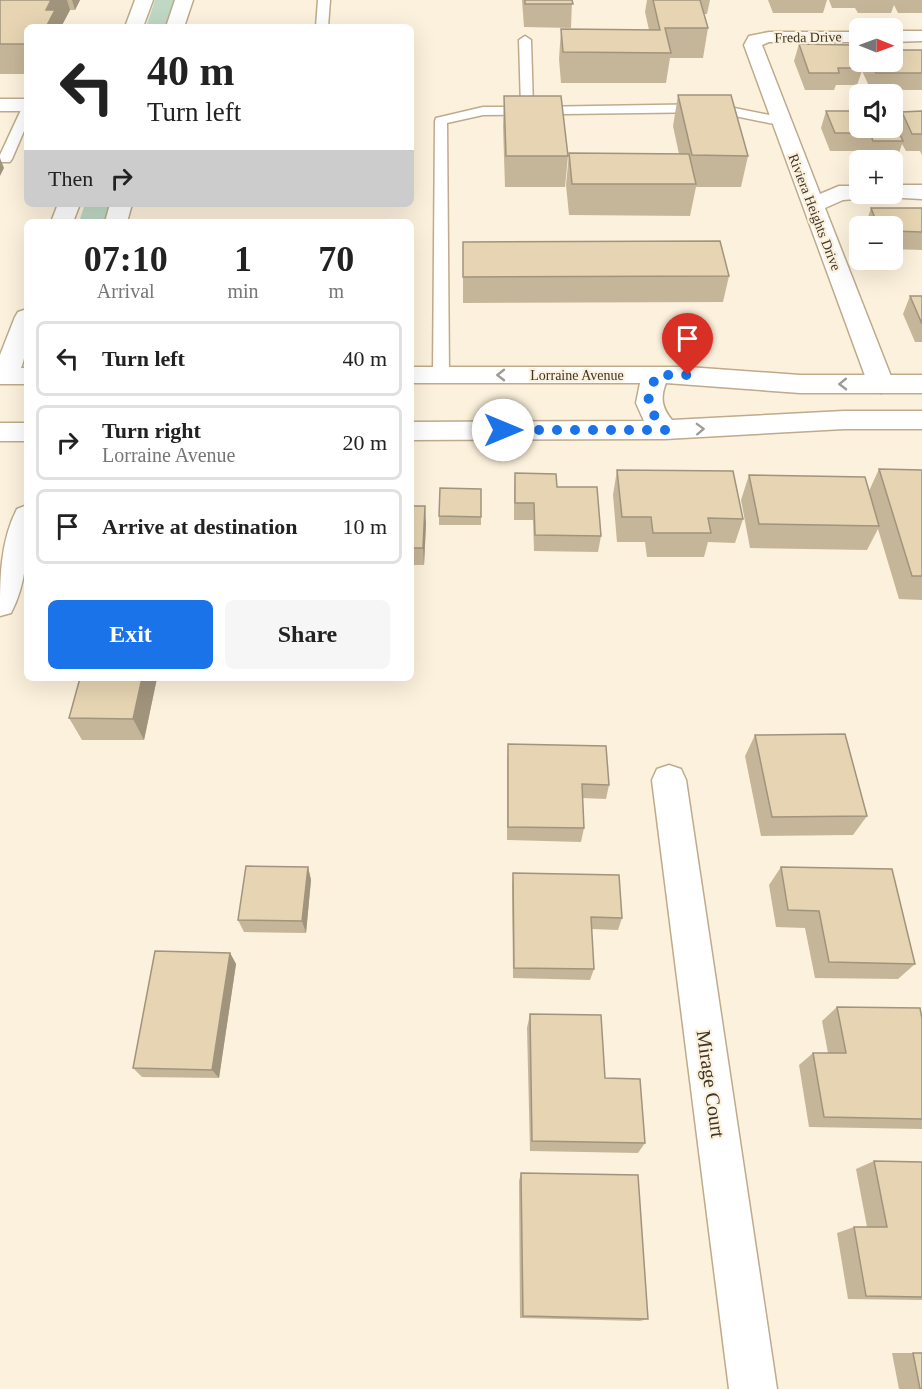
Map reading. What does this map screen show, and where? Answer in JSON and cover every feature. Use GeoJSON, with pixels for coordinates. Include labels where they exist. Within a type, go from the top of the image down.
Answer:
{"type":"FeatureCollection","features":[{"type":"Feature","properties":{"kind":"street"},"geometry":{"type":"LineString","coordinates":[[135,24],[144,0]]}},
{"type":"Feature","properties":{"kind":"street"},"geometry":{"type":"LineString","coordinates":[[176,24],[184,0]]}},
{"type":"Feature","properties":{"kind":"street"},"geometry":{"type":"LineString","coordinates":[[903,36],[922,36]]}},
{"type":"Feature","properties":{"kind":"street","name":"Freda Drive"},"geometry":{"type":"LineString","coordinates":[[756,40],[778,37],[849,37]]}},
{"type":"Feature","properties":{"kind":"street","name":"Riviera Heights Drive"},"geometry":{"type":"LineString","coordinates":[[756,40],[753,45],[755,57],[881,384]]}},
{"type":"Feature","properties":{"kind":"street"},"geometry":{"type":"LineString","coordinates":[[0,105],[24,105]]}},
{"type":"Feature","properties":{"kind":"street"},"geometry":{"type":"LineString","coordinates":[[903,192],[922,192]]}},
{"type":"Feature","properties":{"kind":"street"},"geometry":{"type":"LineString","coordinates":[[813,205],[839,193],[849,193]]}},
{"type":"Feature","properties":{"kind":"street"},"geometry":{"type":"LineString","coordinates":[[8,380],[24,327]]}},
{"type":"Feature","properties":{"kind":"street","name":"Lorraine Avenue"},"geometry":{"type":"LineString","coordinates":[[414,375],[658,375],[713,376],[800,384],[922,384]]}},
{"type":"Feature","properties":{"kind":"street"},"geometry":{"type":"LineString","coordinates":[[658,375],[650,386],[648,396],[655,418],[665,430]]}},
{"type":"Feature","properties":{"kind":"street"},"geometry":{"type":"LineString","coordinates":[[414,431],[665,430],[844,420],[922,420]]}},
{"type":"Feature","properties":{"kind":"street"},"geometry":{"type":"LineString","coordinates":[[0,432],[24,432]]}},
{"type":"Feature","properties":{"kind":"street"},"geometry":{"type":"LineString","coordinates":[[0,604],[7,557],[24,522]]}},
{"type":"Feature","properties":{"kind":"street","name":"Mirage Court"},"geometry":{"type":"LineString","coordinates":[[669,780],[753,1389]]}},
{"type":"Feature","properties":{"kind":"lane"},"geometry":{"type":"LineString","coordinates":[[322,24],[324,0]]}},
{"type":"Feature","properties":{"kind":"lane"},"geometry":{"type":"LineString","coordinates":[[525,40],[527,110]]}},
{"type":"Feature","properties":{"kind":"lane"},"geometry":{"type":"LineString","coordinates":[[441,375],[441,121],[483,111],[715,108],[779,121]]}},
{"type":"Feature","properties":{"kind":"lane"},"geometry":{"type":"LineString","coordinates":[[5,159],[24,117]]}},
{"type":"Feature","properties":{"kind":"green space"},"geometry":{"type":"Polygon","coordinates":[[[155,0],[175,0],[168,24],[147,24],[155,0]]]}},
{"type":"Feature","properties":{"kind":"green space"},"geometry":{"type":"Polygon","coordinates":[[[84,207],[109,207],[105,219],[80,219],[84,207]]]}},
{"type":"Feature","properties":{"kind":"building"},"geometry":{"type":"Polygon","coordinates":[[[0,0],[51,0],[46,10],[55,10],[48,24],[24,24],[24,44],[0,44],[0,0]]]}},
{"type":"Feature","properties":{"kind":"building"},"geometry":{"type":"Polygon","coordinates":[[[525,0],[572,0],[573,4],[525,4],[525,0]]]}},
{"type":"Feature","properties":{"kind":"building"},"geometry":{"type":"Polygon","coordinates":[[[653,0],[700,0],[708,28],[665,28],[671,53],[563,52],[561,29],[660,30],[653,0]]]}},
{"type":"Feature","properties":{"kind":"building"},"geometry":{"type":"Polygon","coordinates":[[[799,44],[849,45],[849,68],[838,68],[839,73],[809,73],[799,44]]]}},
{"type":"Feature","properties":{"kind":"building"},"geometry":{"type":"Polygon","coordinates":[[[903,50],[922,50],[922,73],[876,73],[903,72],[903,50]]]}},
{"type":"Feature","properties":{"kind":"building"},"geometry":{"type":"Polygon","coordinates":[[[678,95],[731,95],[748,156],[692,155],[678,95]]]}},
{"type":"Feature","properties":{"kind":"building"},"geometry":{"type":"Polygon","coordinates":[[[504,96],[561,96],[568,156],[506,156],[504,96]]]}},
{"type":"Feature","properties":{"kind":"building"},"geometry":{"type":"Polygon","coordinates":[[[826,111],[849,111],[849,133],[835,133],[826,111]]]}},
{"type":"Feature","properties":{"kind":"building"},"geometry":{"type":"Polygon","coordinates":[[[922,111],[922,134],[912,134],[903,112],[922,111]]]}},
{"type":"Feature","properties":{"kind":"building"},"geometry":{"type":"Polygon","coordinates":[[[872,138],[902,138],[903,141],[873,141],[872,138]]]}},
{"type":"Feature","properties":{"kind":"building"},"geometry":{"type":"Polygon","coordinates":[[[569,153],[689,154],[696,184],[572,184],[569,153]]]}},
{"type":"Feature","properties":{"kind":"building"},"geometry":{"type":"Polygon","coordinates":[[[871,208],[922,208],[922,232],[903,231],[903,216],[874,216],[871,208]]]}},
{"type":"Feature","properties":{"kind":"building"},"geometry":{"type":"Polygon","coordinates":[[[720,241],[729,276],[463,277],[463,242],[720,241]]]}},
{"type":"Feature","properties":{"kind":"building"},"geometry":{"type":"Polygon","coordinates":[[[910,296],[922,296],[922,324],[910,296]]]}},
{"type":"Feature","properties":{"kind":"building"},"geometry":{"type":"Polygon","coordinates":[[[879,469],[922,470],[922,576],[912,576],[879,469]]]}},
{"type":"Feature","properties":{"kind":"building"},"geometry":{"type":"Polygon","coordinates":[[[617,470],[733,471],[743,519],[708,518],[711,533],[653,533],[651,517],[622,517],[617,470]]]}},
{"type":"Feature","properties":{"kind":"building"},"geometry":{"type":"Polygon","coordinates":[[[515,473],[556,474],[557,487],[597,487],[601,536],[535,535],[534,503],[515,503],[515,473]]]}},
{"type":"Feature","properties":{"kind":"building"},"geometry":{"type":"Polygon","coordinates":[[[749,475],[865,477],[879,526],[759,524],[749,475]]]}},
{"type":"Feature","properties":{"kind":"building"},"geometry":{"type":"Polygon","coordinates":[[[440,488],[481,489],[481,517],[439,516],[440,488]]]}},
{"type":"Feature","properties":{"kind":"building"},"geometry":{"type":"Polygon","coordinates":[[[414,506],[425,506],[423,548],[414,548],[414,506]]]}},
{"type":"Feature","properties":{"kind":"building"},"geometry":{"type":"Polygon","coordinates":[[[79,681],[141,681],[133,719],[69,718],[79,681]]]}},
{"type":"Feature","properties":{"kind":"building"},"geometry":{"type":"Polygon","coordinates":[[[845,734],[867,816],[772,817],[755,735],[845,734]]]}},
{"type":"Feature","properties":{"kind":"building"},"geometry":{"type":"Polygon","coordinates":[[[508,744],[606,746],[609,785],[582,784],[584,828],[508,827],[508,744]]]}},
{"type":"Feature","properties":{"kind":"building"},"geometry":{"type":"Polygon","coordinates":[[[246,866],[308,867],[302,921],[238,920],[246,866]]]}},
{"type":"Feature","properties":{"kind":"building"},"geometry":{"type":"Polygon","coordinates":[[[781,867],[892,869],[915,964],[829,962],[819,911],[788,910],[781,867]]]}},
{"type":"Feature","properties":{"kind":"building"},"geometry":{"type":"Polygon","coordinates":[[[513,873],[619,875],[622,918],[591,917],[594,969],[514,968],[513,873]]]}},
{"type":"Feature","properties":{"kind":"building"},"geometry":{"type":"Polygon","coordinates":[[[155,951],[230,953],[212,1070],[133,1068],[155,951]]]}},
{"type":"Feature","properties":{"kind":"building"},"geometry":{"type":"Polygon","coordinates":[[[837,1007],[920,1008],[922,1019],[922,1119],[824,1117],[813,1053],[846,1053],[837,1007]]]}},
{"type":"Feature","properties":{"kind":"building"},"geometry":{"type":"Polygon","coordinates":[[[530,1014],[601,1015],[605,1078],[640,1079],[645,1143],[532,1141],[530,1014]]]}},
{"type":"Feature","properties":{"kind":"building"},"geometry":{"type":"Polygon","coordinates":[[[874,1161],[922,1162],[922,1297],[866,1296],[854,1227],[887,1227],[874,1161]]]}},
{"type":"Feature","properties":{"kind":"building"},"geometry":{"type":"Polygon","coordinates":[[[521,1173],[638,1175],[648,1319],[523,1316],[521,1173]]]}},
{"type":"Feature","properties":{"kind":"building"},"geometry":{"type":"Polygon","coordinates":[[[913,1353],[922,1353],[922,1389],[920,1389],[913,1353]]]}},
{"type":"Feature","properties":{"kind":"route"},"geometry":{"type":"LineString","coordinates":[[503,430],[665,430],[655,418],[650,407],[648,396],[650,386],[658,375],[688,375]]}}]}
